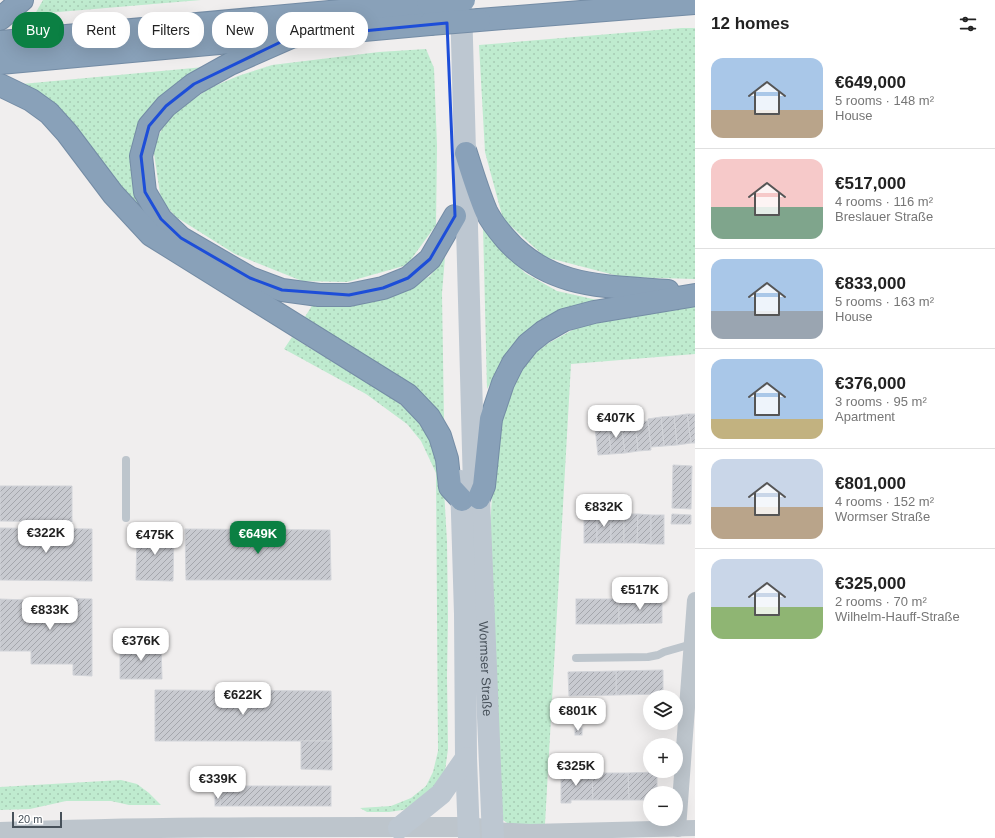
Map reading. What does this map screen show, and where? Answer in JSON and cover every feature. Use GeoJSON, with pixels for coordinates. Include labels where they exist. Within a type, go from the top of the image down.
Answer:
{"type":"FeatureCollection","features":[{"type":"Feature","properties":{"kind":"highway"},"geometry":{"type":"LineString","coordinates":[[0,19],[22,0]]}},
{"type":"Feature","properties":{"kind":"highway"},"geometry":{"type":"LineString","coordinates":[[0,42],[387,3],[464,0]]}},
{"type":"Feature","properties":{"kind":"highway"},"geometry":{"type":"LineString","coordinates":[[368,30],[695,3]]}},
{"type":"Feature","properties":{"kind":"highway"},"geometry":{"type":"LineString","coordinates":[[0,63],[276,39]]}},
{"type":"Feature","properties":{"kind":"highway"},"geometry":{"type":"LineString","coordinates":[[276,44],[230,64],[194,84],[166,106],[149,126],[141,156],[145,192],[161,219],[181,238],[250,278],[282,290],[319,295],[349,295],[383,288],[408,278],[430,259],[455,216]]}},
{"type":"Feature","properties":{"kind":"highway"},"geometry":{"type":"LineString","coordinates":[[0,85],[31,100],[50,113],[113,194],[150,235],[408,395],[429,418],[440,436],[447,459],[450,487],[470,499],[484,486],[492,419],[503,383],[513,363],[528,344],[543,332],[564,320],[594,312],[695,294]]}},
{"type":"Feature","properties":{"kind":"highway"},"geometry":{"type":"LineString","coordinates":[[466,153],[486,212],[498,230],[515,249],[537,266],[564,278],[593,285],[695,294]]}},
{"type":"Feature","properties":{"kind":"main road"},"geometry":{"type":"LineString","coordinates":[[460,0],[466,153],[474,487],[470,499]]}},
{"type":"Feature","properties":{"kind":"main road"},"geometry":{"type":"LineString","coordinates":[[438,1],[455,216],[470,499],[465,614],[468,833]]}},
{"type":"Feature","properties":{"kind":"main road","name":"Wormser Straße"},"geometry":{"type":"LineString","coordinates":[[470,499],[493,834]]}},
{"type":"Feature","properties":{"kind":"main road"},"geometry":{"type":"LineString","coordinates":[[399,828],[441,794],[466,758]]}},
{"type":"Feature","properties":{"kind":"street"},"geometry":{"type":"LineString","coordinates":[[678,829],[688,799],[692,644],[695,600]]}},
{"type":"Feature","properties":{"kind":"street"},"geometry":{"type":"LineString","coordinates":[[0,832],[92,828],[229,833],[345,828],[369,830],[399,828],[468,833],[531,835],[695,828]]}},
{"type":"Feature","properties":{"kind":"lane"},"geometry":{"type":"LineString","coordinates":[[126,460],[126,518]]}},
{"type":"Feature","properties":{"kind":"lane"},"geometry":{"type":"LineString","coordinates":[[576,658],[648,657],[692,644]]}},
{"type":"Feature","properties":{"kind":"highlighted area"},"geometry":{"type":"Polygon","coordinates":[[[447,23],[455,216],[430,259],[408,278],[383,288],[349,295],[282,290],[250,278],[181,238],[161,219],[145,192],[141,156],[149,126],[166,106],[194,84],[289,38],[447,23]]]}},
{"type":"Feature","properties":{"kind":"green space"},"geometry":{"type":"Polygon","coordinates":[[[43,0],[201,0],[59,12],[36,12],[43,0]]]}},
{"type":"Feature","properties":{"kind":"green space"},"geometry":{"type":"Polygon","coordinates":[[[695,28],[695,279],[622,277],[545,257],[503,219],[485,152],[479,45],[695,28]]]}},
{"type":"Feature","properties":{"kind":"green space"},"geometry":{"type":"Polygon","coordinates":[[[426,49],[434,68],[437,146],[436,225],[407,265],[347,282],[302,281],[235,254],[176,217],[161,200],[153,147],[166,121],[185,105],[210,88],[238,76],[272,65],[379,52],[426,49]]]}},
{"type":"Feature","properties":{"kind":"green space"},"geometry":{"type":"Polygon","coordinates":[[[215,66],[148,117],[140,204],[135,210],[22,84],[215,66]]]}},
{"type":"Feature","properties":{"kind":"green space"},"geometry":{"type":"Polygon","coordinates":[[[483,226],[501,248],[525,273],[557,291],[606,302],[500,367],[487,389],[483,226]]]}},
{"type":"Feature","properties":{"kind":"green space"},"geometry":{"type":"Polygon","coordinates":[[[445,257],[442,293],[444,420],[409,387],[303,320],[313,304],[407,289],[430,276],[445,257]]]}},
{"type":"Feature","properties":{"kind":"green space"},"geometry":{"type":"Polygon","coordinates":[[[695,304],[695,354],[571,364],[545,824],[510,825],[500,818],[490,529],[495,448],[504,409],[526,360],[547,344],[578,327],[695,304]]]}},
{"type":"Feature","properties":{"kind":"green space"},"geometry":{"type":"Polygon","coordinates":[[[292,337],[395,400],[422,423],[438,450],[443,472],[447,542],[448,749],[445,771],[439,786],[409,809],[389,812],[367,812],[360,808],[391,806],[411,798],[426,786],[433,772],[438,751],[436,473],[421,441],[407,424],[366,394],[284,349],[292,337]]]}},
{"type":"Feature","properties":{"kind":"green space"},"geometry":{"type":"Polygon","coordinates":[[[121,780],[137,784],[161,805],[129,805],[111,801],[66,801],[30,809],[0,810],[0,787],[121,780]]]}},
{"type":"Feature","properties":{"kind":"building"},"geometry":{"type":"Polygon","coordinates":[[[687,414],[695,414],[695,443],[691,443],[687,414]]]}},
{"type":"Feature","properties":{"kind":"building"},"geometry":{"type":"Polygon","coordinates":[[[687,414],[691,443],[677,445],[674,416],[687,414]]]}},
{"type":"Feature","properties":{"kind":"building"},"geometry":{"type":"Polygon","coordinates":[[[674,416],[677,445],[664,446],[661,417],[674,416]]]}},
{"type":"Feature","properties":{"kind":"building"},"geometry":{"type":"Polygon","coordinates":[[[661,417],[664,446],[651,447],[648,419],[661,417]]]}},
{"type":"Feature","properties":{"kind":"building"},"geometry":{"type":"Polygon","coordinates":[[[648,421],[651,450],[638,451],[635,422],[648,421]]]}},
{"type":"Feature","properties":{"kind":"building"},"geometry":{"type":"Polygon","coordinates":[[[635,422],[638,451],[625,453],[621,424],[635,422]]]}},
{"type":"Feature","properties":{"kind":"building"},"geometry":{"type":"Polygon","coordinates":[[[621,424],[625,453],[611,454],[608,425],[621,424]]]}},
{"type":"Feature","properties":{"kind":"building"},"geometry":{"type":"Polygon","coordinates":[[[608,425],[611,454],[598,455],[595,427],[608,425]]]}},
{"type":"Feature","properties":{"kind":"building"},"geometry":{"type":"Polygon","coordinates":[[[673,465],[692,466],[691,509],[672,508],[673,465]]]}},
{"type":"Feature","properties":{"kind":"building"},"geometry":{"type":"Polygon","coordinates":[[[0,486],[72,486],[72,522],[0,521],[0,486]]]}},
{"type":"Feature","properties":{"kind":"building"},"geometry":{"type":"Polygon","coordinates":[[[584,514],[597,514],[597,543],[584,543],[584,514]]]}},
{"type":"Feature","properties":{"kind":"building"},"geometry":{"type":"Polygon","coordinates":[[[597,514],[611,514],[611,543],[597,543],[597,514]]]}},
{"type":"Feature","properties":{"kind":"building"},"geometry":{"type":"Polygon","coordinates":[[[611,514],[624,514],[624,543],[611,543],[611,514]]]}},
{"type":"Feature","properties":{"kind":"building"},"geometry":{"type":"Polygon","coordinates":[[[624,514],[638,514],[637,543],[624,543],[624,514]]]}},
{"type":"Feature","properties":{"kind":"building"},"geometry":{"type":"Polygon","coordinates":[[[638,514],[651,515],[651,544],[637,543],[638,514]]]}},
{"type":"Feature","properties":{"kind":"building"},"geometry":{"type":"Polygon","coordinates":[[[672,514],[691,515],[691,524],[671,524],[672,514]]]}},
{"type":"Feature","properties":{"kind":"building"},"geometry":{"type":"Polygon","coordinates":[[[651,515],[664,515],[664,544],[651,544],[651,515]]]}},
{"type":"Feature","properties":{"kind":"building"},"geometry":{"type":"Polygon","coordinates":[[[0,528],[92,529],[92,581],[0,580],[0,528]]]}},
{"type":"Feature","properties":{"kind":"building"},"geometry":{"type":"Polygon","coordinates":[[[185,529],[330,530],[331,580],[186,580],[185,529]]]}},
{"type":"Feature","properties":{"kind":"building"},"geometry":{"type":"Polygon","coordinates":[[[137,531],[174,531],[173,581],[136,580],[137,531]]]}},
{"type":"Feature","properties":{"kind":"building"},"geometry":{"type":"Polygon","coordinates":[[[26,598],[92,599],[92,676],[73,675],[73,664],[31,664],[31,651],[0,651],[0,599],[26,600],[26,598]]]}},
{"type":"Feature","properties":{"kind":"building"},"geometry":{"type":"Polygon","coordinates":[[[576,599],[619,599],[619,624],[576,624],[576,599]]]}},
{"type":"Feature","properties":{"kind":"building"},"geometry":{"type":"Polygon","coordinates":[[[619,599],[662,599],[662,623],[619,624],[619,599]]]}},
{"type":"Feature","properties":{"kind":"building"},"geometry":{"type":"Polygon","coordinates":[[[120,645],[161,645],[162,679],[120,679],[120,645]]]}},
{"type":"Feature","properties":{"kind":"building"},"geometry":{"type":"Polygon","coordinates":[[[663,670],[663,690],[643,690],[643,694],[616,695],[616,671],[663,670]]]}},
{"type":"Feature","properties":{"kind":"building"},"geometry":{"type":"Polygon","coordinates":[[[616,671],[616,695],[569,696],[568,672],[616,671]]]}},
{"type":"Feature","properties":{"kind":"building"},"geometry":{"type":"Polygon","coordinates":[[[155,690],[331,691],[332,741],[155,741],[155,690]]]}},
{"type":"Feature","properties":{"kind":"building"},"geometry":{"type":"Polygon","coordinates":[[[575,728],[582,728],[582,735],[575,735],[575,728]]]}},
{"type":"Feature","properties":{"kind":"building"},"geometry":{"type":"Polygon","coordinates":[[[301,741],[332,741],[332,770],[301,769],[301,741]]]}},
{"type":"Feature","properties":{"kind":"building"},"geometry":{"type":"Polygon","coordinates":[[[643,772],[643,778],[657,778],[657,786],[643,786],[643,800],[629,800],[628,773],[643,772]]]}},
{"type":"Feature","properties":{"kind":"building"},"geometry":{"type":"Polygon","coordinates":[[[561,773],[592,773],[593,800],[571,800],[571,803],[561,803],[561,773]]]}},
{"type":"Feature","properties":{"kind":"building"},"geometry":{"type":"Polygon","coordinates":[[[592,773],[628,773],[629,800],[593,800],[592,773]]]}},
{"type":"Feature","properties":{"kind":"building"},"geometry":{"type":"Polygon","coordinates":[[[220,786],[331,786],[331,806],[220,806],[220,786]]]}},
{"type":"Feature","properties":{"kind":"building"},"geometry":{"type":"Polygon","coordinates":[[[215,795],[220,795],[220,806],[215,806],[215,795]]]}}]}
